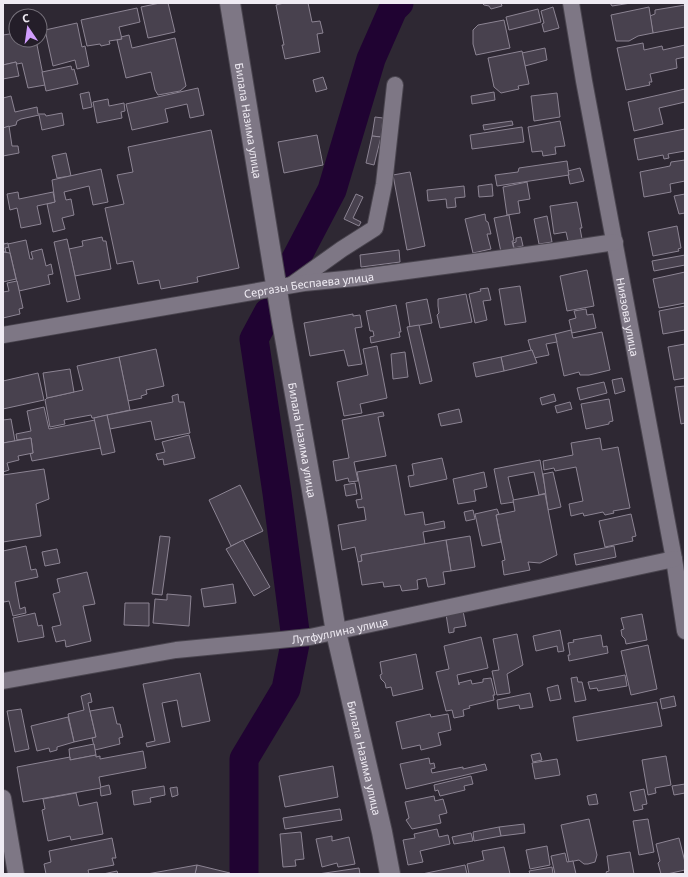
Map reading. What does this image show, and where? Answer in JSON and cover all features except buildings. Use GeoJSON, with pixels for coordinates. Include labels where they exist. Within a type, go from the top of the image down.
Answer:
{"type":"FeatureCollection","features":[{"type":"Feature","properties":{"kind":"street","name":"Билала Назима улица"},"geometry":{"type":"LineString","coordinates":[[230,3],[283,287],[336,632],[382,832],[390,874]]}},
{"type":"Feature","properties":{"kind":"street","name":"Ниязова улица"},"geometry":{"type":"LineString","coordinates":[[571,3],[584,81],[674,559],[685,631]]}},
{"type":"Feature","properties":{"kind":"street"},"geometry":{"type":"LineString","coordinates":[[283,287],[375,228],[384,184],[395,85]]}},
{"type":"Feature","properties":{"kind":"street","name":"Сергазы Беспаева улица"},"geometry":{"type":"LineString","coordinates":[[3,334],[283,287],[615,242]]}},
{"type":"Feature","properties":{"kind":"street","name":"Лутфуллина улица"},"geometry":{"type":"LineString","coordinates":[[3,681],[176,650],[310,637],[674,559]]}},
{"type":"Feature","properties":{"kind":"street"},"geometry":{"type":"LineString","coordinates":[[3,798],[16,874]]}},
{"type":"Feature","properties":{"kind":"waterway"},"geometry":{"type":"LineString","coordinates":[[287,276],[332,190],[371,59],[393,9],[399,3]]}},
{"type":"Feature","properties":{"kind":"waterway"},"geometry":{"type":"LineString","coordinates":[[244,874],[244,759],[286,689],[296,639],[277,493],[254,339],[268,313]]}}]}
